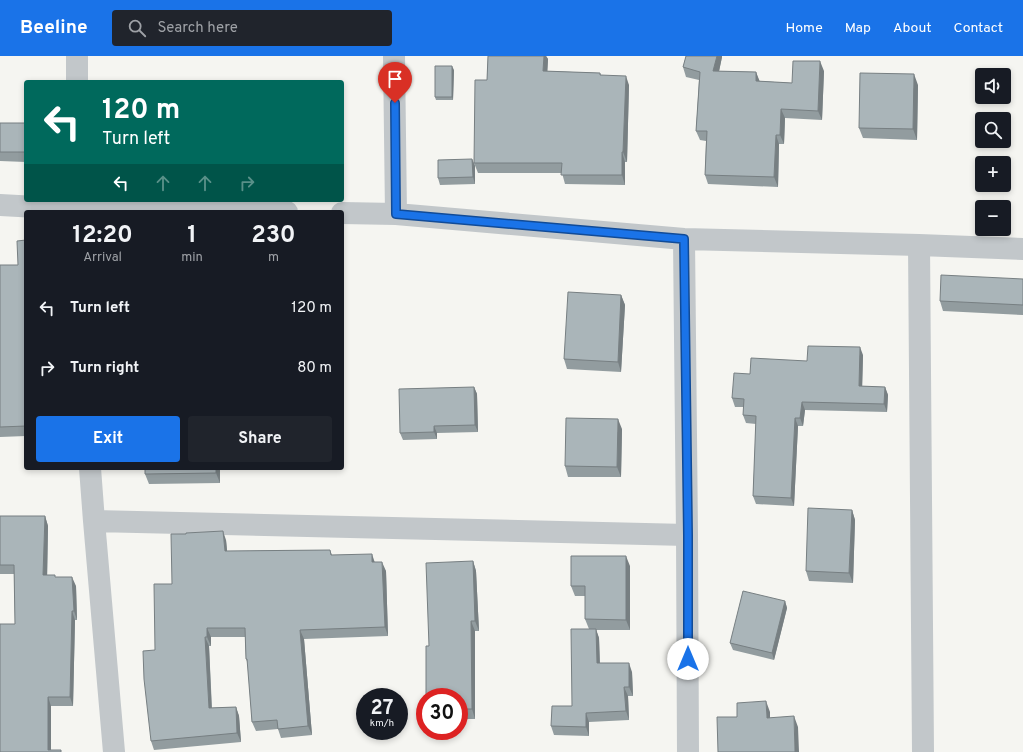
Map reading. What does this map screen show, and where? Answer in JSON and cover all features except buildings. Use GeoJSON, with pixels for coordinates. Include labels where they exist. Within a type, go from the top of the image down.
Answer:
{"type":"FeatureCollection","features":[{"type":"Feature","properties":{"kind":"street"},"geometry":{"type":"LineString","coordinates":[[76,80],[77,56]]}},
{"type":"Feature","properties":{"kind":"street"},"geometry":{"type":"LineString","coordinates":[[394,56],[396,214]]}},
{"type":"Feature","properties":{"kind":"street"},"geometry":{"type":"LineString","coordinates":[[0,205],[202,210]]}},
{"type":"Feature","properties":{"kind":"street"},"geometry":{"type":"LineString","coordinates":[[344,213],[396,214],[684,239],[1023,249]]}},
{"type":"Feature","properties":{"kind":"street"},"geometry":{"type":"LineString","coordinates":[[684,239],[688,535],[688,752]]}},
{"type":"Feature","properties":{"kind":"street"},"geometry":{"type":"LineString","coordinates":[[919,245],[923,752]]}},
{"type":"Feature","properties":{"kind":"street"},"geometry":{"type":"LineString","coordinates":[[90,470],[114,752]]}},
{"type":"Feature","properties":{"kind":"street"},"geometry":{"type":"LineString","coordinates":[[94,521],[688,535]]}},
{"type":"Feature","properties":{"kind":"route"},"geometry":{"type":"LineString","coordinates":[[395,103],[396,214],[684,239],[688,659]]}}]}
